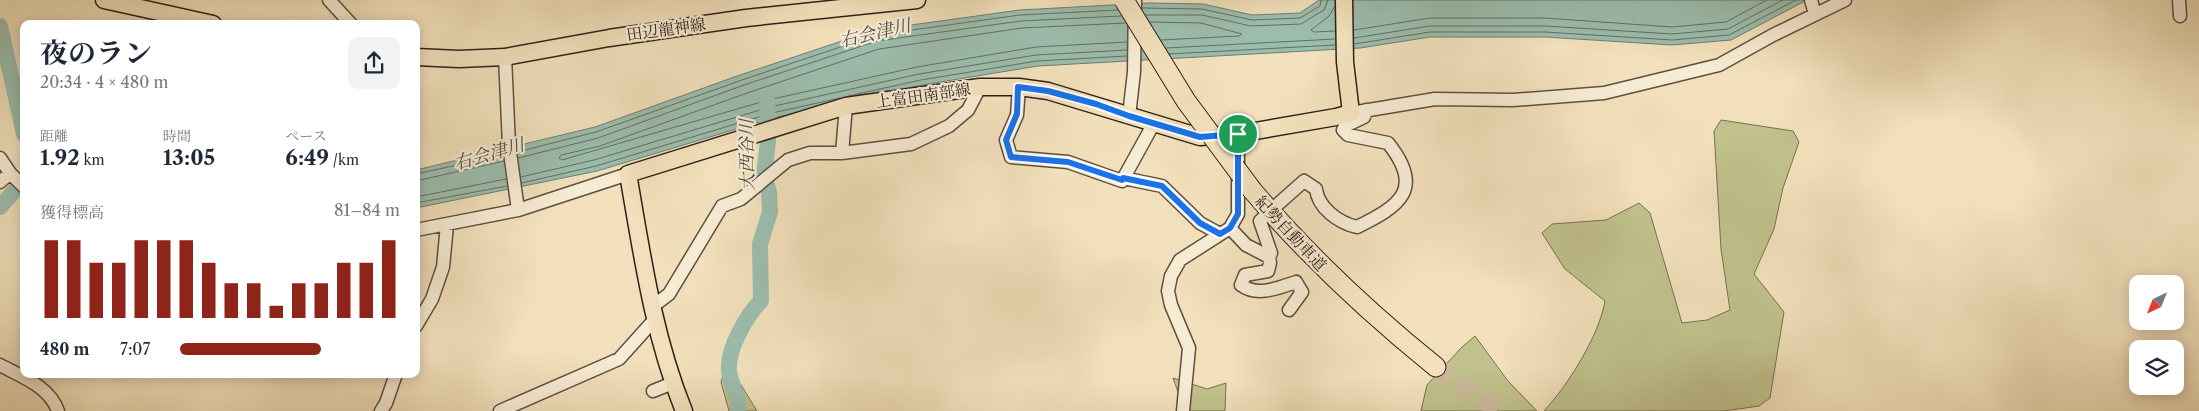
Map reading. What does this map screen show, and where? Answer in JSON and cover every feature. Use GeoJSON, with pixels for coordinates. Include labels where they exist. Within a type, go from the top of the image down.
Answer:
{"type":"FeatureCollection","features":[{"type":"Feature","properties":{"kind":"highway","name":"紀勢自動車道"},"geometry":{"type":"LineString","coordinates":[[1124,0],[1186,101],[1252,190],[1283,226],[1343,288],[1436,367]]}},
{"type":"Feature","properties":{"kind":"main road"},"geometry":{"type":"LineString","coordinates":[[104,0],[195,20]]}},
{"type":"Feature","properties":{"kind":"main road","name":"田辺龍神線"},"geometry":{"type":"LineString","coordinates":[[420,57],[460,59],[505,56],[609,38],[746,18],[910,0]]}},
{"type":"Feature","properties":{"kind":"main road"},"geometry":{"type":"LineString","coordinates":[[1344,0],[1345,62],[1359,111]]}},
{"type":"Feature","properties":{"kind":"main road","name":"上富田南部線"},"geometry":{"type":"LineString","coordinates":[[628,174],[846,106],[980,87],[1018,87],[1048,91],[1200,137],[1238,134],[1359,111]]}},
{"type":"Feature","properties":{"kind":"main road"},"geometry":{"type":"LineString","coordinates":[[628,174],[653,313],[672,383],[684,411]]}},
{"type":"Feature","properties":{"kind":"street"},"geometry":{"type":"LineString","coordinates":[[330,0],[348,20]]}},
{"type":"Feature","properties":{"kind":"street"},"geometry":{"type":"LineString","coordinates":[[1129,116],[1134,72],[1135,0]]}},
{"type":"Feature","properties":{"kind":"street"},"geometry":{"type":"LineString","coordinates":[[1359,111],[1435,99],[1513,100],[1604,93],[1719,65],[1814,8],[1846,0]]}},
{"type":"Feature","properties":{"kind":"street"},"geometry":{"type":"LineString","coordinates":[[2179,0],[2180,16]]}},
{"type":"Feature","properties":{"kind":"street"},"geometry":{"type":"LineString","coordinates":[[505,56],[509,145],[518,210]]}},
{"type":"Feature","properties":{"kind":"street"},"geometry":{"type":"LineString","coordinates":[[500,411],[619,359],[669,294],[722,206],[747,194],[788,160],[810,153],[842,153],[911,144],[949,126],[968,110],[980,87]]}},
{"type":"Feature","properties":{"kind":"street"},"geometry":{"type":"LineString","coordinates":[[1018,87],[1017,114],[1006,140],[1011,157],[1068,162],[1122,180],[1123,178],[1162,186],[1200,223],[1225,231],[1246,245],[1269,256]]}},
{"type":"Feature","properties":{"kind":"street"},"geometry":{"type":"LineString","coordinates":[[842,153],[846,106]]}},
{"type":"Feature","properties":{"kind":"street"},"geometry":{"type":"LineString","coordinates":[[1277,205],[1304,182],[1316,189],[1317,199],[1336,218],[1348,225],[1357,227],[1395,206],[1404,192],[1404,168],[1397,154],[1388,143],[1348,135],[1343,130],[1345,126],[1364,117],[1359,111]]}},
{"type":"Feature","properties":{"kind":"street"},"geometry":{"type":"LineString","coordinates":[[1123,178],[1154,123]]}},
{"type":"Feature","properties":{"kind":"street"},"geometry":{"type":"LineString","coordinates":[[1183,411],[1189,348],[1171,305],[1168,291],[1171,276],[1180,260],[1225,231],[1238,214],[1238,134]]}},
{"type":"Feature","properties":{"kind":"street"},"geometry":{"type":"LineString","coordinates":[[0,158],[8,177],[20,184]]}},
{"type":"Feature","properties":{"kind":"street"},"geometry":{"type":"LineString","coordinates":[[420,229],[518,210],[628,174]]}},
{"type":"Feature","properties":{"kind":"street"},"geometry":{"type":"LineString","coordinates":[[1263,218],[1260,221],[1270,253],[1268,271],[1245,276],[1241,285],[1248,290],[1270,291],[1296,282],[1302,292],[1289,310]]}},
{"type":"Feature","properties":{"kind":"street"},"geometry":{"type":"LineString","coordinates":[[420,319],[432,299],[443,267],[447,225]]}},
{"type":"Feature","properties":{"kind":"street"},"geometry":{"type":"LineString","coordinates":[[0,364],[20,375]]}},
{"type":"Feature","properties":{"kind":"street"},"geometry":{"type":"LineString","coordinates":[[25,378],[50,395],[58,411]]}},
{"type":"Feature","properties":{"kind":"street"},"geometry":{"type":"LineString","coordinates":[[381,411],[386,403],[395,378]]}},
{"type":"Feature","properties":{"kind":"street"},"geometry":{"type":"LineString","coordinates":[[653,391],[672,383]]}},
{"type":"Feature","properties":{"kind":"green space"},"geometry":{"type":"Polygon","coordinates":[[[1721,120],[1793,131],[1799,142],[1783,188],[1774,229],[1754,274],[1784,312],[1770,398],[1759,406],[1724,411],[1544,411],[1563,388],[1581,359],[1602,315],[1605,301],[1565,269],[1542,233],[1552,224],[1606,220],[1639,203],[1650,213],[1682,323],[1707,320],[1730,310],[1721,249],[1714,131],[1721,120]]]}},
{"type":"Feature","properties":{"kind":"green space"},"geometry":{"type":"Polygon","coordinates":[[[1475,336],[1508,381],[1537,411],[1421,411],[1427,385],[1462,347],[1475,336]]]}},
{"type":"Feature","properties":{"kind":"green space"},"geometry":{"type":"Polygon","coordinates":[[[727,362],[757,411],[729,411],[721,382],[727,362]]]}},
{"type":"Feature","properties":{"kind":"green space"},"geometry":{"type":"Polygon","coordinates":[[[1173,378],[1207,389],[1226,383],[1225,411],[1185,411],[1173,378]]]}},
{"type":"Feature","properties":{"kind":"water"},"geometry":{"type":"Polygon","coordinates":[[[1319,0],[1807,0],[1731,40],[1672,45],[1545,37],[1430,37],[1360,48],[1038,66],[922,85],[773,118],[597,171],[420,207],[420,169],[595,127],[740,75],[875,30],[1020,10],[1149,3],[1203,4],[1252,15],[1300,13],[1319,0]]]}},
{"type":"Feature","properties":{"kind":"waterway","name":"右会津川"},"geometry":{"type":"LineString","coordinates":[[0,26],[20,116]]}},
{"type":"Feature","properties":{"kind":"waterway","name":"大西谷川"},"geometry":{"type":"LineString","coordinates":[[738,411],[738,400],[730,375],[729,362],[739,333],[761,301],[760,244],[770,212],[769,192],[764,175],[768,141],[767,98]]}},
{"type":"Feature","properties":{"kind":"waterway"},"geometry":{"type":"LineString","coordinates":[[0,207],[20,184]]}},
{"type":"Feature","properties":{"kind":"tunnel"},"geometry":{"type":"LineString","coordinates":[[1436,367],[1500,411]]}},
{"type":"Feature","properties":{"kind":"route"},"geometry":{"type":"LineString","coordinates":[[1018,87],[1048,91],[1096,104],[1200,137],[1238,134],[1238,214],[1230,228],[1220,234],[1200,223],[1162,186],[1148,185],[1123,178],[1122,180],[1068,162],[1011,157],[1006,140],[1017,114],[1018,87]]}}]}
